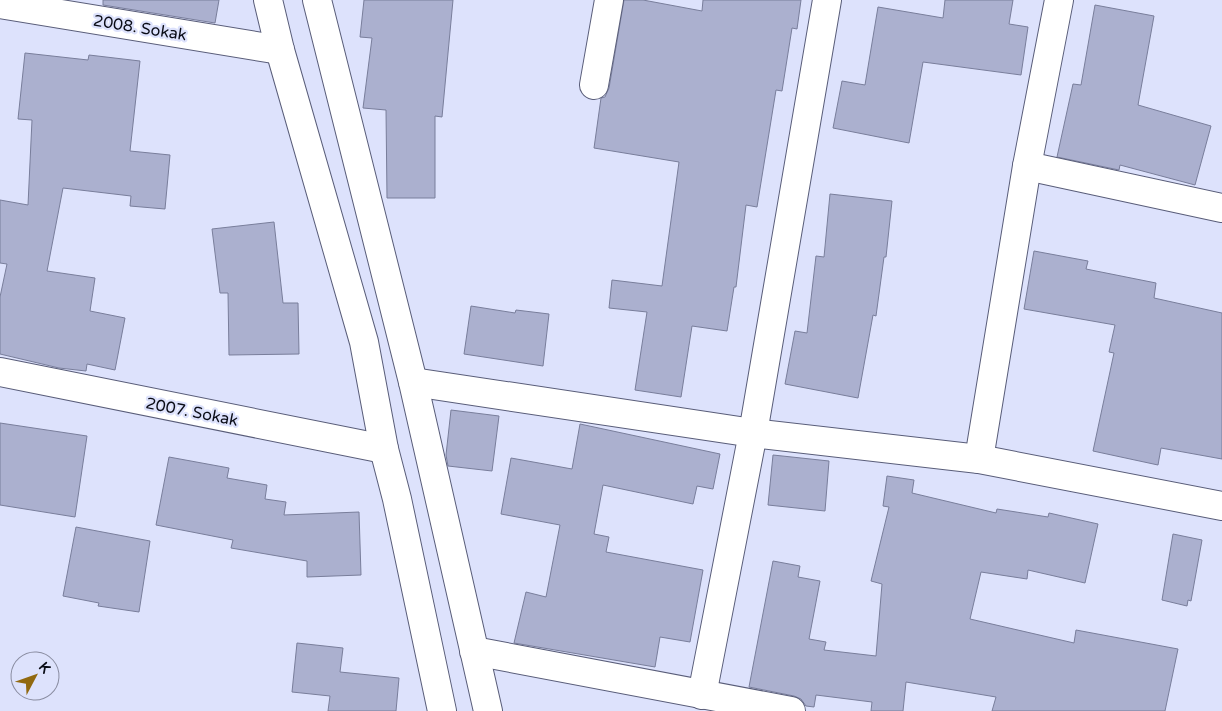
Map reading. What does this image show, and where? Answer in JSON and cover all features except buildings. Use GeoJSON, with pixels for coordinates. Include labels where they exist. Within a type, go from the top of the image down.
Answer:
{"type":"FeatureCollection","features":[{"type":"Feature","properties":{"kind":"street"},"geometry":{"type":"LineString","coordinates":[[268,0],[280,50],[364,342],[384,449],[397,498],[442,711]]}},
{"type":"Feature","properties":{"kind":"street"},"geometry":{"type":"LineString","coordinates":[[317,0],[413,382],[488,711]]}},
{"type":"Feature","properties":{"kind":"street"},"geometry":{"type":"LineString","coordinates":[[594,85],[609,0]]}},
{"type":"Feature","properties":{"kind":"street"},"geometry":{"type":"LineString","coordinates":[[702,695],[753,433],[827,0]]}},
{"type":"Feature","properties":{"kind":"street"},"geometry":{"type":"LineString","coordinates":[[979,459],[1027,166],[1059,0]]}},
{"type":"Feature","properties":{"kind":"street","name":"2008. Sokak"},"geometry":{"type":"LineString","coordinates":[[0,4],[280,50]]}},
{"type":"Feature","properties":{"kind":"street"},"geometry":{"type":"LineString","coordinates":[[1027,166],[1222,208]]}},
{"type":"Feature","properties":{"kind":"street","name":"2007. Sokak"},"geometry":{"type":"LineString","coordinates":[[0,372],[384,449]]}},
{"type":"Feature","properties":{"kind":"street"},"geometry":{"type":"LineString","coordinates":[[413,382],[753,433],[979,459],[1222,506]]}},
{"type":"Feature","properties":{"kind":"street"},"geometry":{"type":"LineString","coordinates":[[474,651],[792,711]]}}]}
